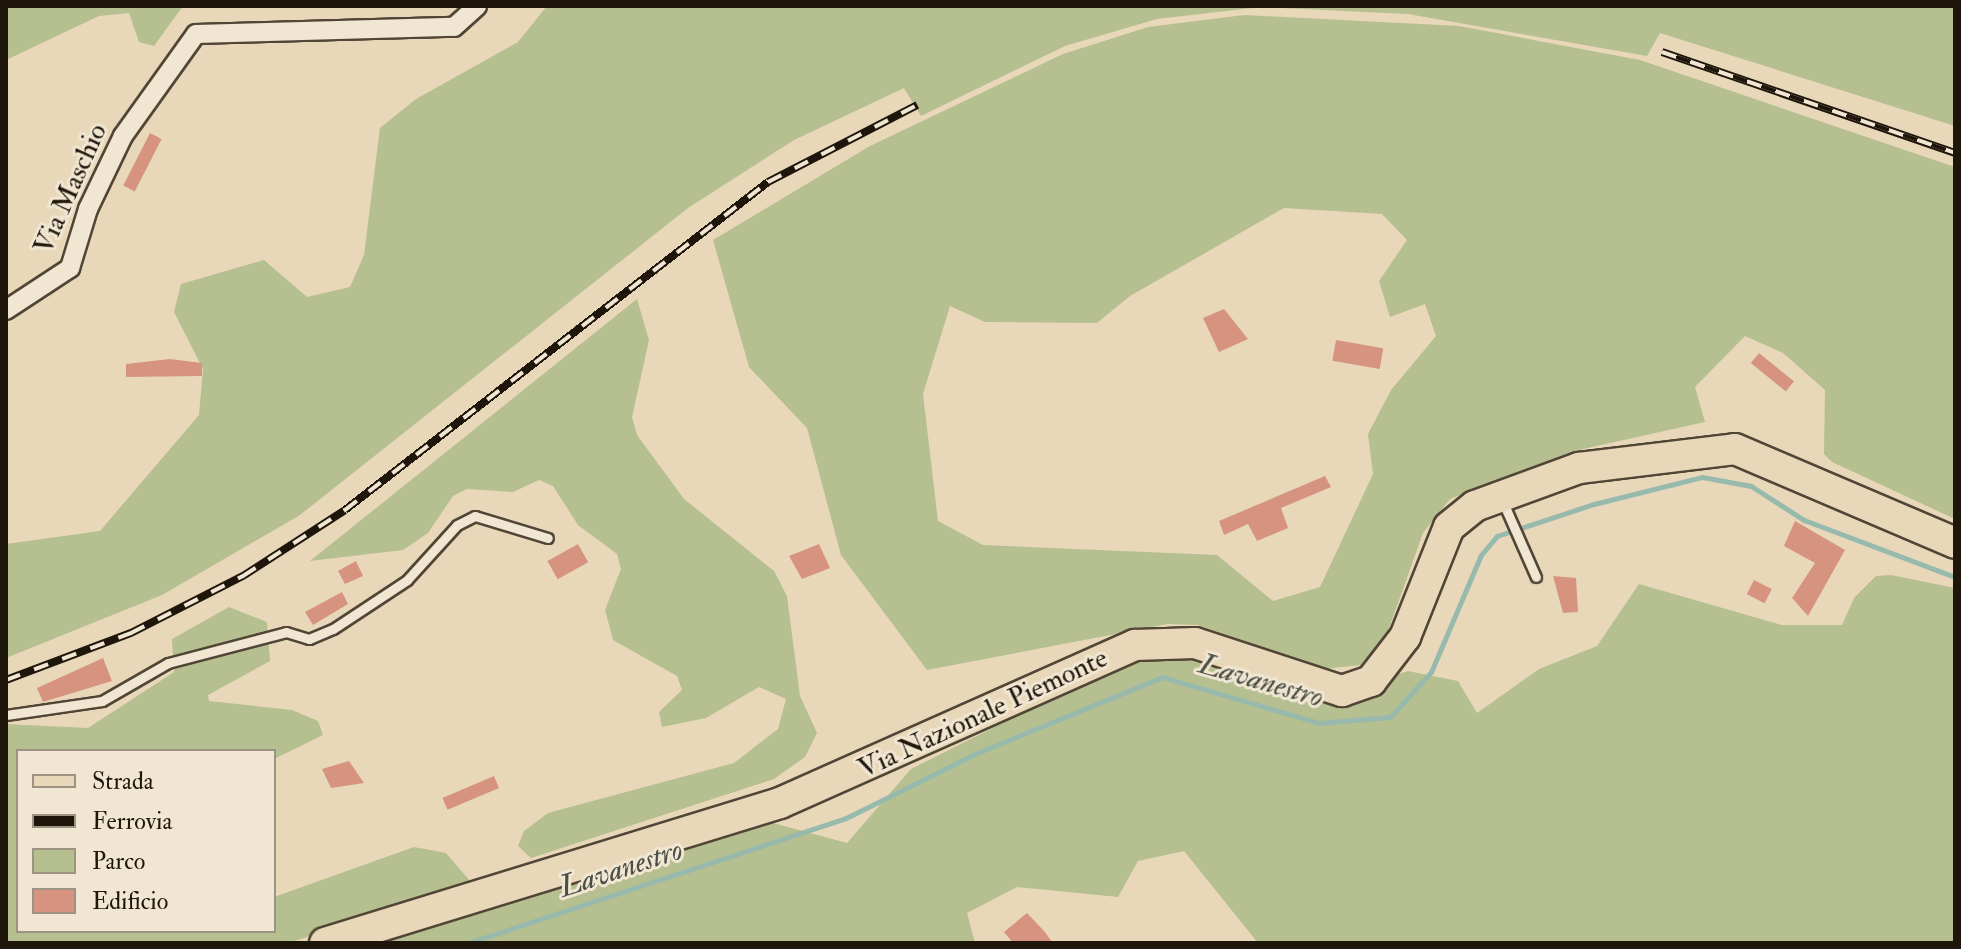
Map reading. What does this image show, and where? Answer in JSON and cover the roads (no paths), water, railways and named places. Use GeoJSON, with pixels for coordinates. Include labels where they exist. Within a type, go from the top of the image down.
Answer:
{"type":"FeatureCollection","features":[{"type":"Feature","properties":{"kind":"main road","name":"Via Nazionale Piemonte"},"geometry":{"type":"LineString","coordinates":[[325,943],[780,803],[1135,645],[1195,643],[1342,691],[1371,681],[1405,637],[1449,527],[1502,500],[1579,468],[1718,446],[1762,457],[1955,543]]}},
{"type":"Feature","properties":{"kind":"street","name":"Via Maschio"},"geometry":{"type":"LineString","coordinates":[[6,310],[70,268],[88,209],[123,136],[196,34],[454,27],[477,6]]}},
{"type":"Feature","properties":{"kind":"lane"},"geometry":{"type":"LineString","coordinates":[[1502,500],[1520,549],[1536,577]]}},
{"type":"Feature","properties":{"kind":"lane"},"geometry":{"type":"LineString","coordinates":[[6,715],[102,701],[168,663],[286,632],[309,639],[333,629],[407,580],[457,525],[475,516],[548,538]]}},
{"type":"Feature","properties":{"kind":"waterway","name":"Lavanestro"},"geometry":{"type":"LineString","coordinates":[[468,943],[846,818],[977,753],[1162,677],[1319,723],[1390,717],[1431,672],[1481,555],[1497,536],[1594,504],[1702,477],[1751,486],[1804,520],[1955,577]]}},
{"type":"Feature","properties":{"kind":"railway"},"geometry":{"type":"LineString","coordinates":[[1662,52],[1955,153]]}},
{"type":"Feature","properties":{"kind":"railway"},"geometry":{"type":"LineString","coordinates":[[6,680],[131,633],[243,576],[345,510],[768,182],[917,105]]}}]}
